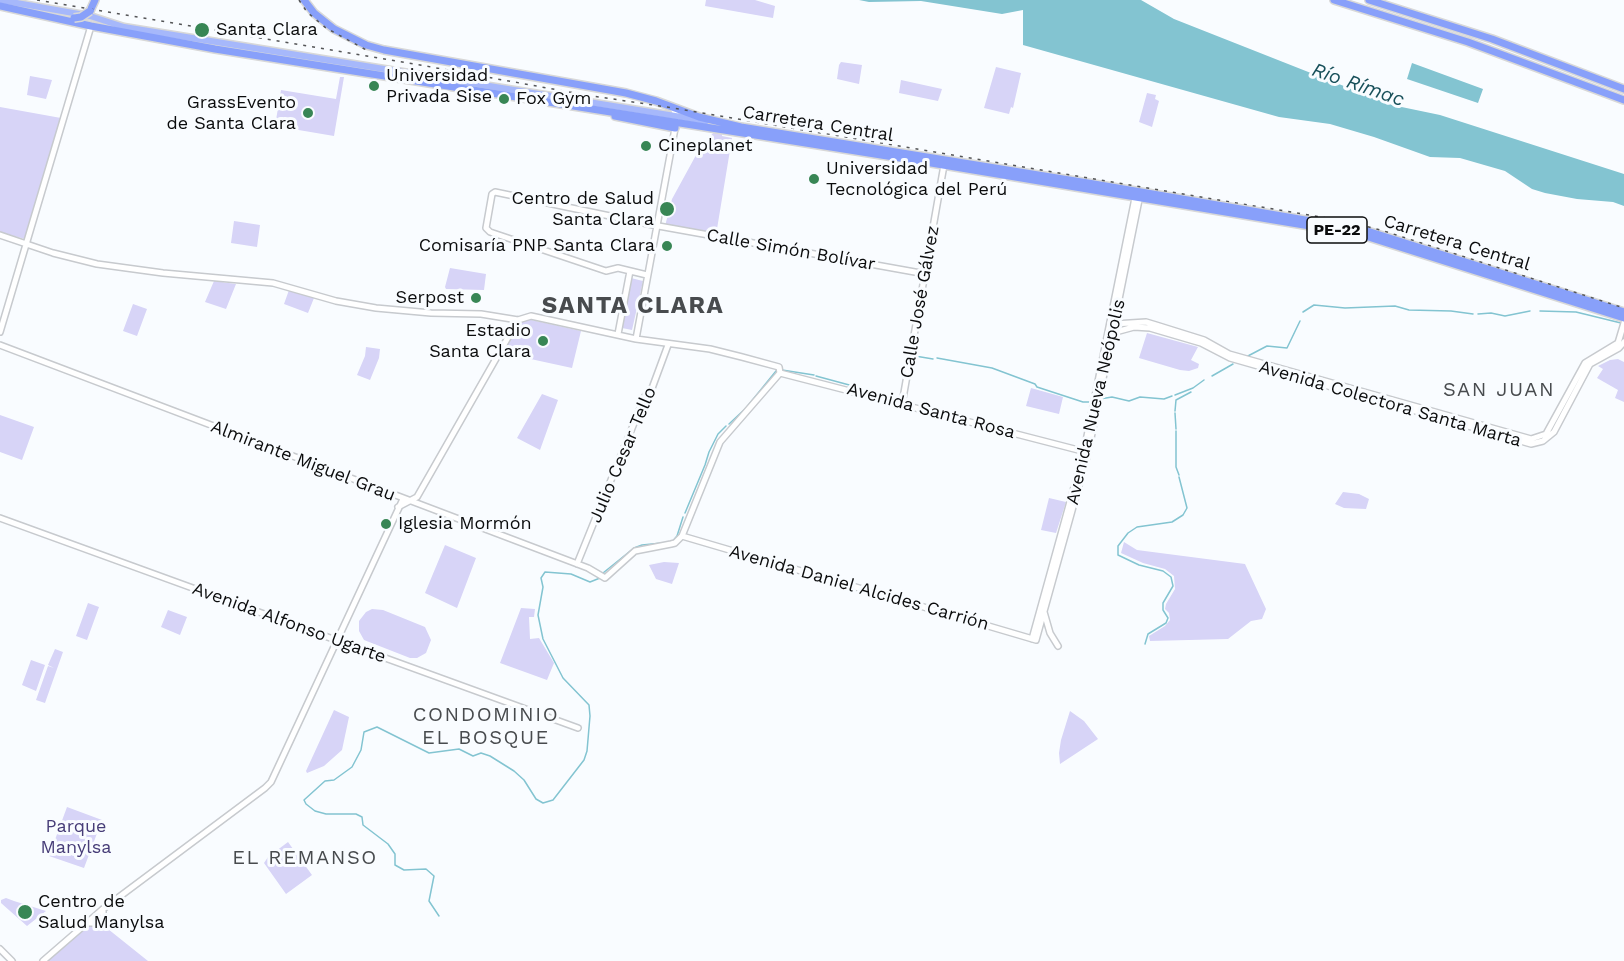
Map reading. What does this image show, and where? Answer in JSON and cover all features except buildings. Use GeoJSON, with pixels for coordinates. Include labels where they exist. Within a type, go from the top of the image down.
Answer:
{"type":"FeatureCollection","features":[{"type":"Feature","properties":{"kind":"highway"},"geometry":{"type":"LineString","coordinates":[[46,17],[81,17],[90,11],[95,0]]}},
{"type":"Feature","properties":{"kind":"highway","name":"PE-22"},"geometry":{"type":"LineString","coordinates":[[304,0],[314,13],[329,25],[371,47],[626,93],[741,127]]}},
{"type":"Feature","properties":{"kind":"highway"},"geometry":{"type":"LineString","coordinates":[[1334,0],[1468,42],[1624,100]]}},
{"type":"Feature","properties":{"kind":"highway"},"geometry":{"type":"LineString","coordinates":[[1369,0],[1492,39],[1624,89]]}},
{"type":"Feature","properties":{"kind":"highway","name":"Carretera Central"},"geometry":{"type":"LineString","coordinates":[[0,8],[237,52],[676,122],[865,149],[944,165],[1138,194],[1362,235],[1624,318]]}},
{"type":"Feature","properties":{"kind":"highway","name":"Carretera Central"},"geometry":{"type":"LineString","coordinates":[[741,127],[1364,230],[1624,312]]}},
{"type":"Feature","properties":{"kind":"main road","name":"Carretera Central"},"geometry":{"type":"LineString","coordinates":[[0,0],[90,16],[124,27],[676,122],[741,127]]}},
{"type":"Feature","properties":{"kind":"street"},"geometry":{"type":"LineString","coordinates":[[0,332],[91,26]]}},
{"type":"Feature","properties":{"kind":"street"},"geometry":{"type":"LineString","coordinates":[[636,339],[676,122],[672,108]]}},
{"type":"Feature","properties":{"kind":"street","name":"Calle José Gálvez"},"geometry":{"type":"LineString","coordinates":[[902,404],[944,165]]}},
{"type":"Feature","properties":{"kind":"street","name":"Calle Simón Bolívar"},"geometry":{"type":"LineString","coordinates":[[630,271],[618,268],[606,271],[487,230],[490,199],[495,192],[656,226],[926,274]]}},
{"type":"Feature","properties":{"kind":"street","name":"Avenida Nueva Neópolis"},"geometry":{"type":"LineString","coordinates":[[1034,639],[1086,452],[1114,324],[1138,194]]}},
{"type":"Feature","properties":{"kind":"street","name":"Avenida Nueva Neópolis"},"geometry":{"type":"LineString","coordinates":[[1086,452],[1138,194]]}},
{"type":"Feature","properties":{"kind":"street","name":"Avenida Santa Rosa"},"geometry":{"type":"LineString","coordinates":[[0,235],[53,253],[97,264],[152,272],[273,283],[348,304],[431,314],[481,314],[518,320],[531,316],[668,345],[710,349],[902,404],[1086,452]]}},
{"type":"Feature","properties":{"kind":"street"},"geometry":{"type":"LineString","coordinates":[[618,334],[630,271],[647,275]]}},
{"type":"Feature","properties":{"kind":"street"},"geometry":{"type":"LineString","coordinates":[[398,507],[417,497],[518,320]]}},
{"type":"Feature","properties":{"kind":"street","name":"Avenida Colectora Santa Marta"},"geometry":{"type":"LineString","coordinates":[[1114,324],[1146,322],[1204,340],[1229,354],[1531,439],[1546,434],[1583,366],[1591,358],[1618,343],[1624,323]]}},
{"type":"Feature","properties":{"kind":"street","name":"Avenida Colectora Santa Marta"},"geometry":{"type":"LineString","coordinates":[[1112,333],[1134,327],[1150,328],[1195,341],[1224,356],[1531,444],[1543,441],[1554,432],[1590,364],[1619,348],[1624,342]]}},
{"type":"Feature","properties":{"kind":"street","name":"Almirante Miguel Grau"},"geometry":{"type":"LineString","coordinates":[[0,345],[577,564],[605,578],[635,551],[671,544],[682,536]]}},
{"type":"Feature","properties":{"kind":"street","name":"Julio Cesar Tello"},"geometry":{"type":"LineString","coordinates":[[577,564],[645,396],[651,391],[668,345]]}},
{"type":"Feature","properties":{"kind":"street"},"geometry":{"type":"LineString","coordinates":[[682,536],[720,442],[779,370]]}},
{"type":"Feature","properties":{"kind":"street"},"geometry":{"type":"LineString","coordinates":[[43,961],[103,909],[271,782],[403,499]]}},
{"type":"Feature","properties":{"kind":"street","name":"Avenida Alfonso Ugarte"},"geometry":{"type":"LineString","coordinates":[[0,518],[578,728]]}},
{"type":"Feature","properties":{"kind":"street","name":"Avenida Daniel Alcides Carrión"},"geometry":{"type":"LineString","coordinates":[[682,536],[1034,639]]}},
{"type":"Feature","properties":{"kind":"street","name":"Avenida Nueva Neópolis"},"geometry":{"type":"LineString","coordinates":[[1034,639],[1044,610],[1060,543]]}},
{"type":"Feature","properties":{"kind":"street"},"geometry":{"type":"LineString","coordinates":[[1044,610],[1050,633],[1058,646]]}},
{"type":"Feature","properties":{"kind":"street"},"geometry":{"type":"LineString","coordinates":[[84,924],[103,923],[103,909]]}},
{"type":"Feature","properties":{"kind":"street"},"geometry":{"type":"LineString","coordinates":[[0,949],[12,961]]}},
{"type":"Feature","properties":{"kind":"green space"},"geometry":{"type":"Polygon","coordinates":[[[706,0],[755,0],[775,6],[773,18],[705,6],[706,0]]]}},
{"type":"Feature","properties":{"kind":"green space"},"geometry":{"type":"Polygon","coordinates":[[[841,62],[862,65],[859,84],[837,79],[841,62]]]}},
{"type":"Feature","properties":{"kind":"green space"},"geometry":{"type":"Polygon","coordinates":[[[996,67],[1021,73],[1013,108],[1011,107],[1009,114],[984,108],[996,67]]]}},
{"type":"Feature","properties":{"kind":"green space"},"geometry":{"type":"Polygon","coordinates":[[[30,76],[52,80],[46,99],[27,95],[30,76]]]}},
{"type":"Feature","properties":{"kind":"green space","name":"GrassEvento de Santa Clara"},"geometry":{"type":"Polygon","coordinates":[[[340,77],[344,77],[334,136],[275,126],[281,90],[336,99],[340,77]]]}},
{"type":"Feature","properties":{"kind":"green space"},"geometry":{"type":"Polygon","coordinates":[[[901,80],[942,89],[938,101],[899,93],[901,80]]]}},
{"type":"Feature","properties":{"kind":"green space"},"geometry":{"type":"Polygon","coordinates":[[[1147,93],[1156,95],[1155,99],[1159,101],[1152,127],[1139,122],[1147,93]]]}},
{"type":"Feature","properties":{"kind":"green space"},"geometry":{"type":"Polygon","coordinates":[[[0,107],[61,118],[25,239],[0,232],[0,107]]]}},
{"type":"Feature","properties":{"kind":"green space"},"geometry":{"type":"Polygon","coordinates":[[[715,131],[722,132],[722,136],[732,138],[716,235],[665,226],[672,199],[701,146],[715,131]]]}},
{"type":"Feature","properties":{"kind":"green space"},"geometry":{"type":"Polygon","coordinates":[[[234,221],[260,225],[257,247],[231,243],[234,221]]]}},
{"type":"Feature","properties":{"kind":"green space"},"geometry":{"type":"Polygon","coordinates":[[[450,268],[486,274],[484,290],[446,289],[450,268]]]}},
{"type":"Feature","properties":{"kind":"green space"},"geometry":{"type":"Polygon","coordinates":[[[631,278],[643,281],[632,330],[622,328],[631,278]]]}},
{"type":"Feature","properties":{"kind":"green space"},"geometry":{"type":"Polygon","coordinates":[[[214,281],[236,284],[226,309],[205,302],[214,281]]]}},
{"type":"Feature","properties":{"kind":"green space"},"geometry":{"type":"Polygon","coordinates":[[[289,290],[314,298],[308,313],[284,304],[289,290]]]}},
{"type":"Feature","properties":{"kind":"green space"},"geometry":{"type":"Polygon","coordinates":[[[133,304],[147,309],[137,336],[123,331],[133,304]]]}},
{"type":"Feature","properties":{"kind":"green space","name":"Estadio Santa Clara"},"geometry":{"type":"Polygon","coordinates":[[[527,319],[581,331],[572,368],[503,353],[502,351],[518,324],[527,319]]]}},
{"type":"Feature","properties":{"kind":"green space"},"geometry":{"type":"Polygon","coordinates":[[[1147,333],[1198,347],[1191,360],[1199,364],[1198,368],[1189,371],[1180,370],[1139,358],[1147,333]]]}},
{"type":"Feature","properties":{"kind":"green space"},"geometry":{"type":"Polygon","coordinates":[[[366,347],[380,349],[379,358],[370,380],[357,375],[365,356],[366,347]]]}},
{"type":"Feature","properties":{"kind":"green space"},"geometry":{"type":"Polygon","coordinates":[[[1618,359],[1624,362],[1624,402],[1615,398],[1618,390],[1597,378],[1603,369],[1598,366],[1618,359]]]}},
{"type":"Feature","properties":{"kind":"green space"},"geometry":{"type":"Polygon","coordinates":[[[1031,388],[1063,397],[1059,414],[1026,406],[1031,388]]]}},
{"type":"Feature","properties":{"kind":"green space"},"geometry":{"type":"Polygon","coordinates":[[[542,394],[558,400],[540,450],[517,438],[542,394]]]}},
{"type":"Feature","properties":{"kind":"green space"},"geometry":{"type":"Polygon","coordinates":[[[0,415],[34,427],[22,460],[0,452],[0,415]]]}},
{"type":"Feature","properties":{"kind":"green space"},"geometry":{"type":"Polygon","coordinates":[[[1343,492],[1359,494],[1369,499],[1366,509],[1344,508],[1335,504],[1343,492]]]}},
{"type":"Feature","properties":{"kind":"green space"},"geometry":{"type":"Polygon","coordinates":[[[1049,498],[1066,502],[1056,533],[1041,530],[1049,498]]]}},
{"type":"Feature","properties":{"kind":"green space"},"geometry":{"type":"Polygon","coordinates":[[[1124,542],[1137,550],[1245,564],[1266,609],[1262,619],[1251,621],[1228,639],[1150,641],[1149,636],[1170,620],[1169,613],[1165,609],[1175,589],[1174,576],[1165,569],[1143,563],[1121,553],[1124,542]]]}},
{"type":"Feature","properties":{"kind":"green space"},"geometry":{"type":"Polygon","coordinates":[[[445,545],[476,558],[457,608],[425,593],[445,545]]]}},
{"type":"Feature","properties":{"kind":"green space"},"geometry":{"type":"Polygon","coordinates":[[[664,562],[679,563],[672,584],[656,579],[649,565],[664,562]]]}},
{"type":"Feature","properties":{"kind":"green space"},"geometry":{"type":"Polygon","coordinates":[[[88,603],[99,607],[87,640],[76,636],[88,603]]]}},
{"type":"Feature","properties":{"kind":"green space"},"geometry":{"type":"Polygon","coordinates":[[[521,608],[535,609],[534,617],[529,617],[530,639],[539,638],[554,663],[547,680],[500,663],[521,608]]]}},
{"type":"Feature","properties":{"kind":"green space"},"geometry":{"type":"Polygon","coordinates":[[[372,609],[383,610],[425,627],[431,640],[426,653],[417,658],[410,658],[364,640],[359,631],[359,621],[366,612],[372,609]]]}},
{"type":"Feature","properties":{"kind":"green space"},"geometry":{"type":"Polygon","coordinates":[[[168,610],[187,617],[180,635],[161,627],[168,610]]]}},
{"type":"Feature","properties":{"kind":"green space"},"geometry":{"type":"Polygon","coordinates":[[[55,649],[63,652],[45,703],[36,700],[48,666],[54,668],[48,665],[55,649]]]}},
{"type":"Feature","properties":{"kind":"green space"},"geometry":{"type":"Polygon","coordinates":[[[31,660],[45,665],[36,691],[22,685],[31,660]]]}},
{"type":"Feature","properties":{"kind":"green space"},"geometry":{"type":"Polygon","coordinates":[[[334,710],[349,717],[342,750],[324,766],[307,773],[306,771],[334,710]]]}},
{"type":"Feature","properties":{"kind":"green space"},"geometry":{"type":"Polygon","coordinates":[[[1070,711],[1084,721],[1098,739],[1060,764],[1061,740],[1070,711]]]}},
{"type":"Feature","properties":{"kind":"green space","name":"Parque Manylsa"},"geometry":{"type":"Polygon","coordinates":[[[67,807],[102,820],[84,868],[49,856],[67,807]]]}},
{"type":"Feature","properties":{"kind":"green space"},"geometry":{"type":"Polygon","coordinates":[[[288,842],[312,875],[286,894],[264,863],[268,857],[288,842]]]}},
{"type":"Feature","properties":{"kind":"green space"},"geometry":{"type":"Polygon","coordinates":[[[6,898],[46,911],[27,926],[1,903],[1,900],[6,898]]]}},
{"type":"Feature","properties":{"kind":"green space"},"geometry":{"type":"Polygon","coordinates":[[[86,925],[103,925],[148,961],[46,961],[54,953],[60,951],[60,948],[86,925]]]}},
{"type":"Feature","properties":{"kind":"shaded area"},"geometry":{"type":"Polygon","coordinates":[[[859,0],[1141,0],[1174,19],[1392,105],[1440,115],[1624,174],[1624,206],[1613,202],[1545,193],[1532,189],[1505,171],[1460,158],[1430,157],[1330,124],[1279,117],[1023,45],[1023,10],[1002,14],[921,1],[869,2],[859,0]]]}},
{"type":"Feature","properties":{"kind":"shaded area"},"geometry":{"type":"Polygon","coordinates":[[[1412,63],[1483,89],[1478,103],[1407,79],[1412,63]]]}},
{"type":"Feature","properties":{"kind":"waterway"},"geometry":{"type":"LineString","coordinates":[[1303,312],[1314,305],[1345,308],[1395,306],[1409,310],[1473,314]]}},
{"type":"Feature","properties":{"kind":"waterway"},"geometry":{"type":"LineString","coordinates":[[1478,314],[1491,313],[1505,316],[1530,311]]}},
{"type":"Feature","properties":{"kind":"waterway"},"geometry":{"type":"LineString","coordinates":[[1540,311],[1576,312],[1621,323]]}},
{"type":"Feature","properties":{"kind":"waterway"},"geometry":{"type":"LineString","coordinates":[[1246,357],[1267,346],[1287,348],[1300,321]]}},
{"type":"Feature","properties":{"kind":"waterway"},"geometry":{"type":"LineString","coordinates":[[912,360],[915,356],[933,359]]}},
{"type":"Feature","properties":{"kind":"waterway"},"geometry":{"type":"LineString","coordinates":[[937,358],[992,368],[1035,384],[1037,387],[1083,402],[1093,402]]}},
{"type":"Feature","properties":{"kind":"waterway"},"geometry":{"type":"LineString","coordinates":[[1212,376],[1233,364]]}},
{"type":"Feature","properties":{"kind":"waterway"},"geometry":{"type":"LineString","coordinates":[[782,370],[814,375]]}},
{"type":"Feature","properties":{"kind":"waterway"},"geometry":{"type":"LineString","coordinates":[[729,424],[746,408],[776,371]]}},
{"type":"Feature","properties":{"kind":"waterway"},"geometry":{"type":"LineString","coordinates":[[816,376],[853,386]]}},
{"type":"Feature","properties":{"kind":"waterway"},"geometry":{"type":"LineString","coordinates":[[905,401],[909,376]]}},
{"type":"Feature","properties":{"kind":"waterway"},"geometry":{"type":"LineString","coordinates":[[1175,395],[1193,388],[1204,380]]}},
{"type":"Feature","properties":{"kind":"waterway"},"geometry":{"type":"LineString","coordinates":[[856,387],[901,400]]}},
{"type":"Feature","properties":{"kind":"waterway"},"geometry":{"type":"LineString","coordinates":[[1175,411],[1176,400],[1191,392]]}},
{"type":"Feature","properties":{"kind":"waterway"},"geometry":{"type":"LineString","coordinates":[[1100,399],[1112,397],[1129,401],[1140,397],[1164,399],[1172,396]]}},
{"type":"Feature","properties":{"kind":"waterway"},"geometry":{"type":"LineString","coordinates":[[1175,413],[1176,429]]}},
{"type":"Feature","properties":{"kind":"waterway"},"geometry":{"type":"LineString","coordinates":[[685,513],[709,452],[718,434],[726,426]]}},
{"type":"Feature","properties":{"kind":"waterway"},"geometry":{"type":"LineString","coordinates":[[1176,431],[1176,467],[1179,475]]}},
{"type":"Feature","properties":{"kind":"waterway"},"geometry":{"type":"LineString","coordinates":[[1145,644],[1148,634],[1166,623],[1168,618],[1163,610],[1163,603],[1173,586],[1171,577],[1163,571],[1139,565],[1118,555],[1118,546],[1128,533],[1137,527],[1172,522],[1183,515],[1187,508],[1179,477]]}},
{"type":"Feature","properties":{"kind":"waterway"},"geometry":{"type":"LineString","coordinates":[[603,573],[634,548],[672,542],[677,536],[683,517]]}},
{"type":"Feature","properties":{"kind":"waterway"},"geometry":{"type":"LineString","coordinates":[[439,916],[429,901],[434,876],[426,869],[404,870],[395,865],[395,854],[388,844],[363,825],[362,817],[356,814],[326,814],[315,811],[304,800],[325,781],[334,780],[352,767],[361,750],[364,732],[377,727],[429,753],[459,749],[473,756],[481,753],[490,756],[524,780],[536,799],[543,803],[553,800],[584,760],[590,716],[589,705],[563,678],[543,639],[538,615],[543,587],[541,578],[545,572],[571,574],[590,582],[600,578]]}},
{"type":"Feature","properties":{"kind":"railway"},"geometry":{"type":"LineString","coordinates":[[37,0],[586,95],[1350,222],[1624,308]]}},
{"type":"Feature","properties":{"kind":"railway"},"geometry":{"type":"LineString","coordinates":[[299,0],[307,12],[326,28],[370,52]]}},
{"type":"Feature","properties":{"kind":"place","name":"Santa Clara"},"geometry":{"type":"Point","coordinates":[202,30]}},
{"type":"Feature","properties":{"kind":"place","name":"Universidad Privada Sise"},"geometry":{"type":"Point","coordinates":[374,86]}},
{"type":"Feature","properties":{"kind":"place","name":"Fox Gym"},"geometry":{"type":"Point","coordinates":[504,99]}},
{"type":"Feature","properties":{"kind":"place","name":"GrassEvento de Santa Clara"},"geometry":{"type":"Point","coordinates":[308,113]}},
{"type":"Feature","properties":{"kind":"place","name":"Cineplanet"},"geometry":{"type":"Point","coordinates":[646,146]}},
{"type":"Feature","properties":{"kind":"place","name":"Universidad Tecnológica del Perú"},"geometry":{"type":"Point","coordinates":[814,179]}},
{"type":"Feature","properties":{"kind":"place","name":"Centro de Salud Santa Clara"},"geometry":{"type":"Point","coordinates":[667,209]}},
{"type":"Feature","properties":{"kind":"place","name":"Comisaría PNP Santa Clara"},"geometry":{"type":"Point","coordinates":[667,246]}},
{"type":"Feature","properties":{"kind":"place","name":"Serpost"},"geometry":{"type":"Point","coordinates":[476,298]}},
{"type":"Feature","properties":{"kind":"place","name":"Estadio Santa Clara"},"geometry":{"type":"Point","coordinates":[543,341]}},
{"type":"Feature","properties":{"kind":"place","name":"Iglesia Mormón"},"geometry":{"type":"Point","coordinates":[386,524]}},
{"type":"Feature","properties":{"kind":"place","name":"Centro de Salud Manylsa"},"geometry":{"type":"Point","coordinates":[25,912]}},
{"type":"Feature","properties":{"kind":"district","name":"SANTA CLARA"},"geometry":{"type":"Point","coordinates":[633,306]}},
{"type":"Feature","properties":{"kind":"district","name":"SAN JUAN"},"geometry":{"type":"Point","coordinates":[1499,390]}},
{"type":"Feature","properties":{"kind":"district","name":"CONDOMINIO EL BOSQUE"},"geometry":{"type":"Point","coordinates":[486,726]}},
{"type":"Feature","properties":{"kind":"district","name":"EL REMANSO"},"geometry":{"type":"Point","coordinates":[305,858]}},
{"type":"Feature","properties":{"kind":"water label","name":"Río Rímac"},"geometry":{"type":"Point","coordinates":[1358,85]}}]}
